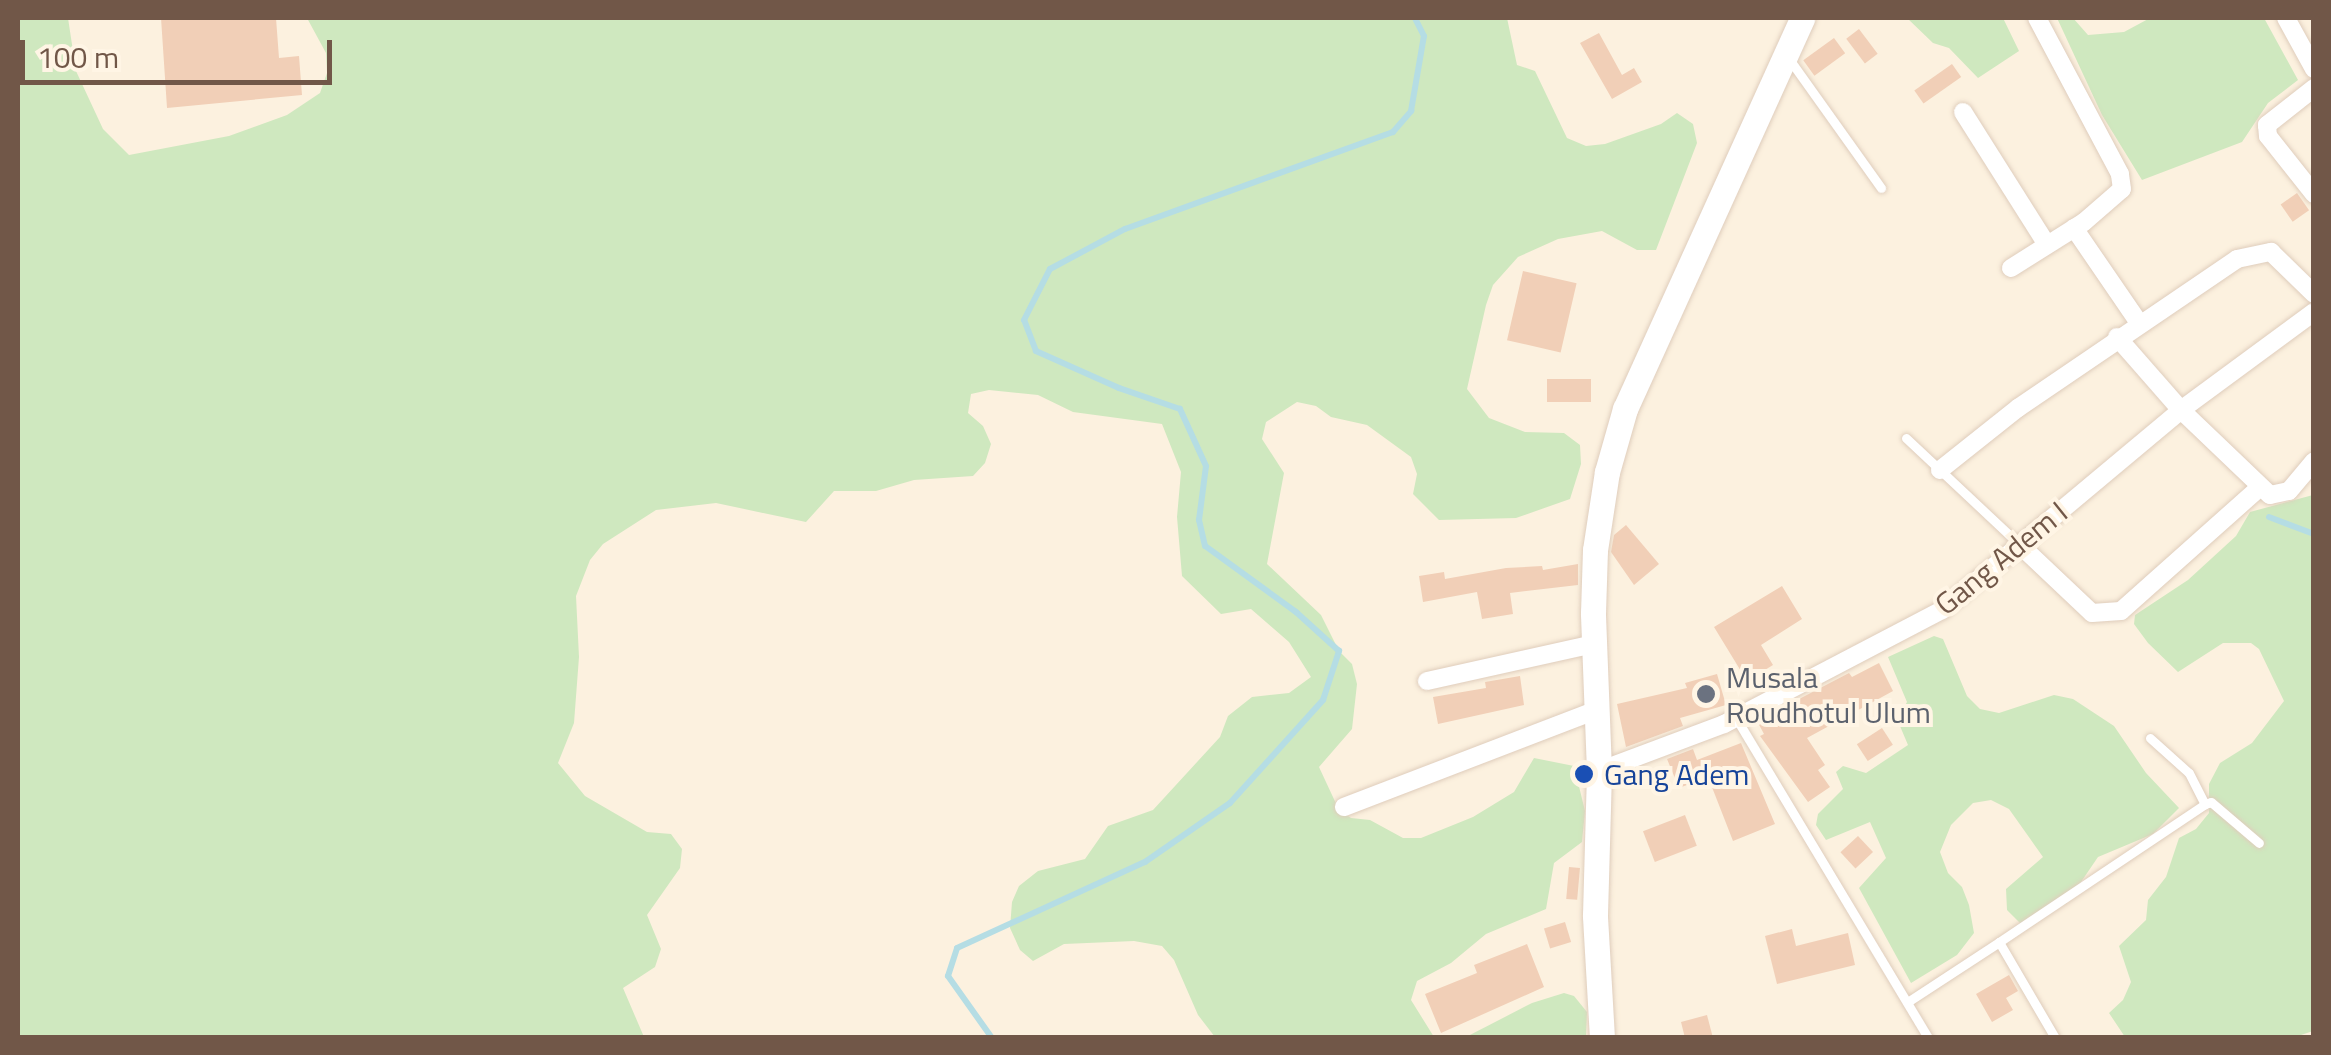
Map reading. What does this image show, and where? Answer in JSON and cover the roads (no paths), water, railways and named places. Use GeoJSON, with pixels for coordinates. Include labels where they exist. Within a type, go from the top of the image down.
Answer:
{"type":"FeatureCollection","features":[{"type":"Feature","properties":{"kind":"main road"},"geometry":{"type":"LineString","coordinates":[[1602,1038],[1595,915],[1600,771],[1594,550],[1607,472],[1625,409],[1802,18]]}},
{"type":"Feature","properties":{"kind":"street"},"geometry":{"type":"LineString","coordinates":[[2010,268],[2112,202],[2122,188],[2120,174],[2037,18]]}},
{"type":"Feature","properties":{"kind":"street"},"geometry":{"type":"LineString","coordinates":[[2286,18],[2314,68]]}},
{"type":"Feature","properties":{"kind":"street"},"geometry":{"type":"LineString","coordinates":[[2314,88],[2267,125],[2268,136],[2314,194]]}},
{"type":"Feature","properties":{"kind":"street"},"geometry":{"type":"LineString","coordinates":[[1963,112],[2047,245]]}},
{"type":"Feature","properties":{"kind":"street"},"geometry":{"type":"LineString","coordinates":[[2074,228],[2138,323]]}},
{"type":"Feature","properties":{"kind":"street"},"geometry":{"type":"LineString","coordinates":[[1940,470],[2117,337],[2237,259],[2263,250],[2280,258],[2314,294]]}},
{"type":"Feature","properties":{"kind":"street","name":"Gang Adem I"},"geometry":{"type":"LineString","coordinates":[[1600,771],[1736,718],[1942,610],[2181,410],[2314,312]]}},
{"type":"Feature","properties":{"kind":"street"},"geometry":{"type":"LineString","coordinates":[[2117,337],[2181,410],[2270,495],[2280,495],[2314,461]]}},
{"type":"Feature","properties":{"kind":"street"},"geometry":{"type":"LineString","coordinates":[[2020,545],[2092,613],[2122,611],[2260,487]]}},
{"type":"Feature","properties":{"kind":"street"},"geometry":{"type":"LineString","coordinates":[[1427,681],[1594,644]]}},
{"type":"Feature","properties":{"kind":"street"},"geometry":{"type":"LineString","coordinates":[[1344,807],[1597,710]]}},
{"type":"Feature","properties":{"kind":"lane"},"geometry":{"type":"LineString","coordinates":[[1787,56],[1881,188]]}},
{"type":"Feature","properties":{"kind":"lane"},"geometry":{"type":"LineString","coordinates":[[1906,438],[2020,545]]}},
{"type":"Feature","properties":{"kind":"lane"},"geometry":{"type":"LineString","coordinates":[[1736,718],[1928,1038]]}},
{"type":"Feature","properties":{"kind":"lane"},"geometry":{"type":"LineString","coordinates":[[2150,738],[2189,773],[2205,804]]}},
{"type":"Feature","properties":{"kind":"lane"},"geometry":{"type":"LineString","coordinates":[[1909,1001],[2205,804],[2211,802],[2259,843]]}},
{"type":"Feature","properties":{"kind":"lane"},"geometry":{"type":"LineString","coordinates":[[1999,942],[2055,1038]]}},
{"type":"Feature","properties":{"kind":"waterway"},"geometry":{"type":"LineString","coordinates":[[992,1038],[948,976],[957,948],[1145,862],[1230,803],[1323,700],[1339,651],[1296,612],[1205,546],[1199,520],[1206,466],[1180,409],[1119,388],[1036,351],[1024,320],[1050,269],[1125,229],[1393,132],[1411,111],[1424,36],[1415,18]]}},
{"type":"Feature","properties":{"kind":"waterway"},"geometry":{"type":"LineString","coordinates":[[2269,517],[2314,534]]}},
{"type":"Feature","properties":{"kind":"place","name":"Musala Roudhotul Ulum"},"geometry":{"type":"Point","coordinates":[1706,694]}},
{"type":"Feature","properties":{"kind":"place","name":"Gang Adem"},"geometry":{"type":"Point","coordinates":[1584,774]}}]}
